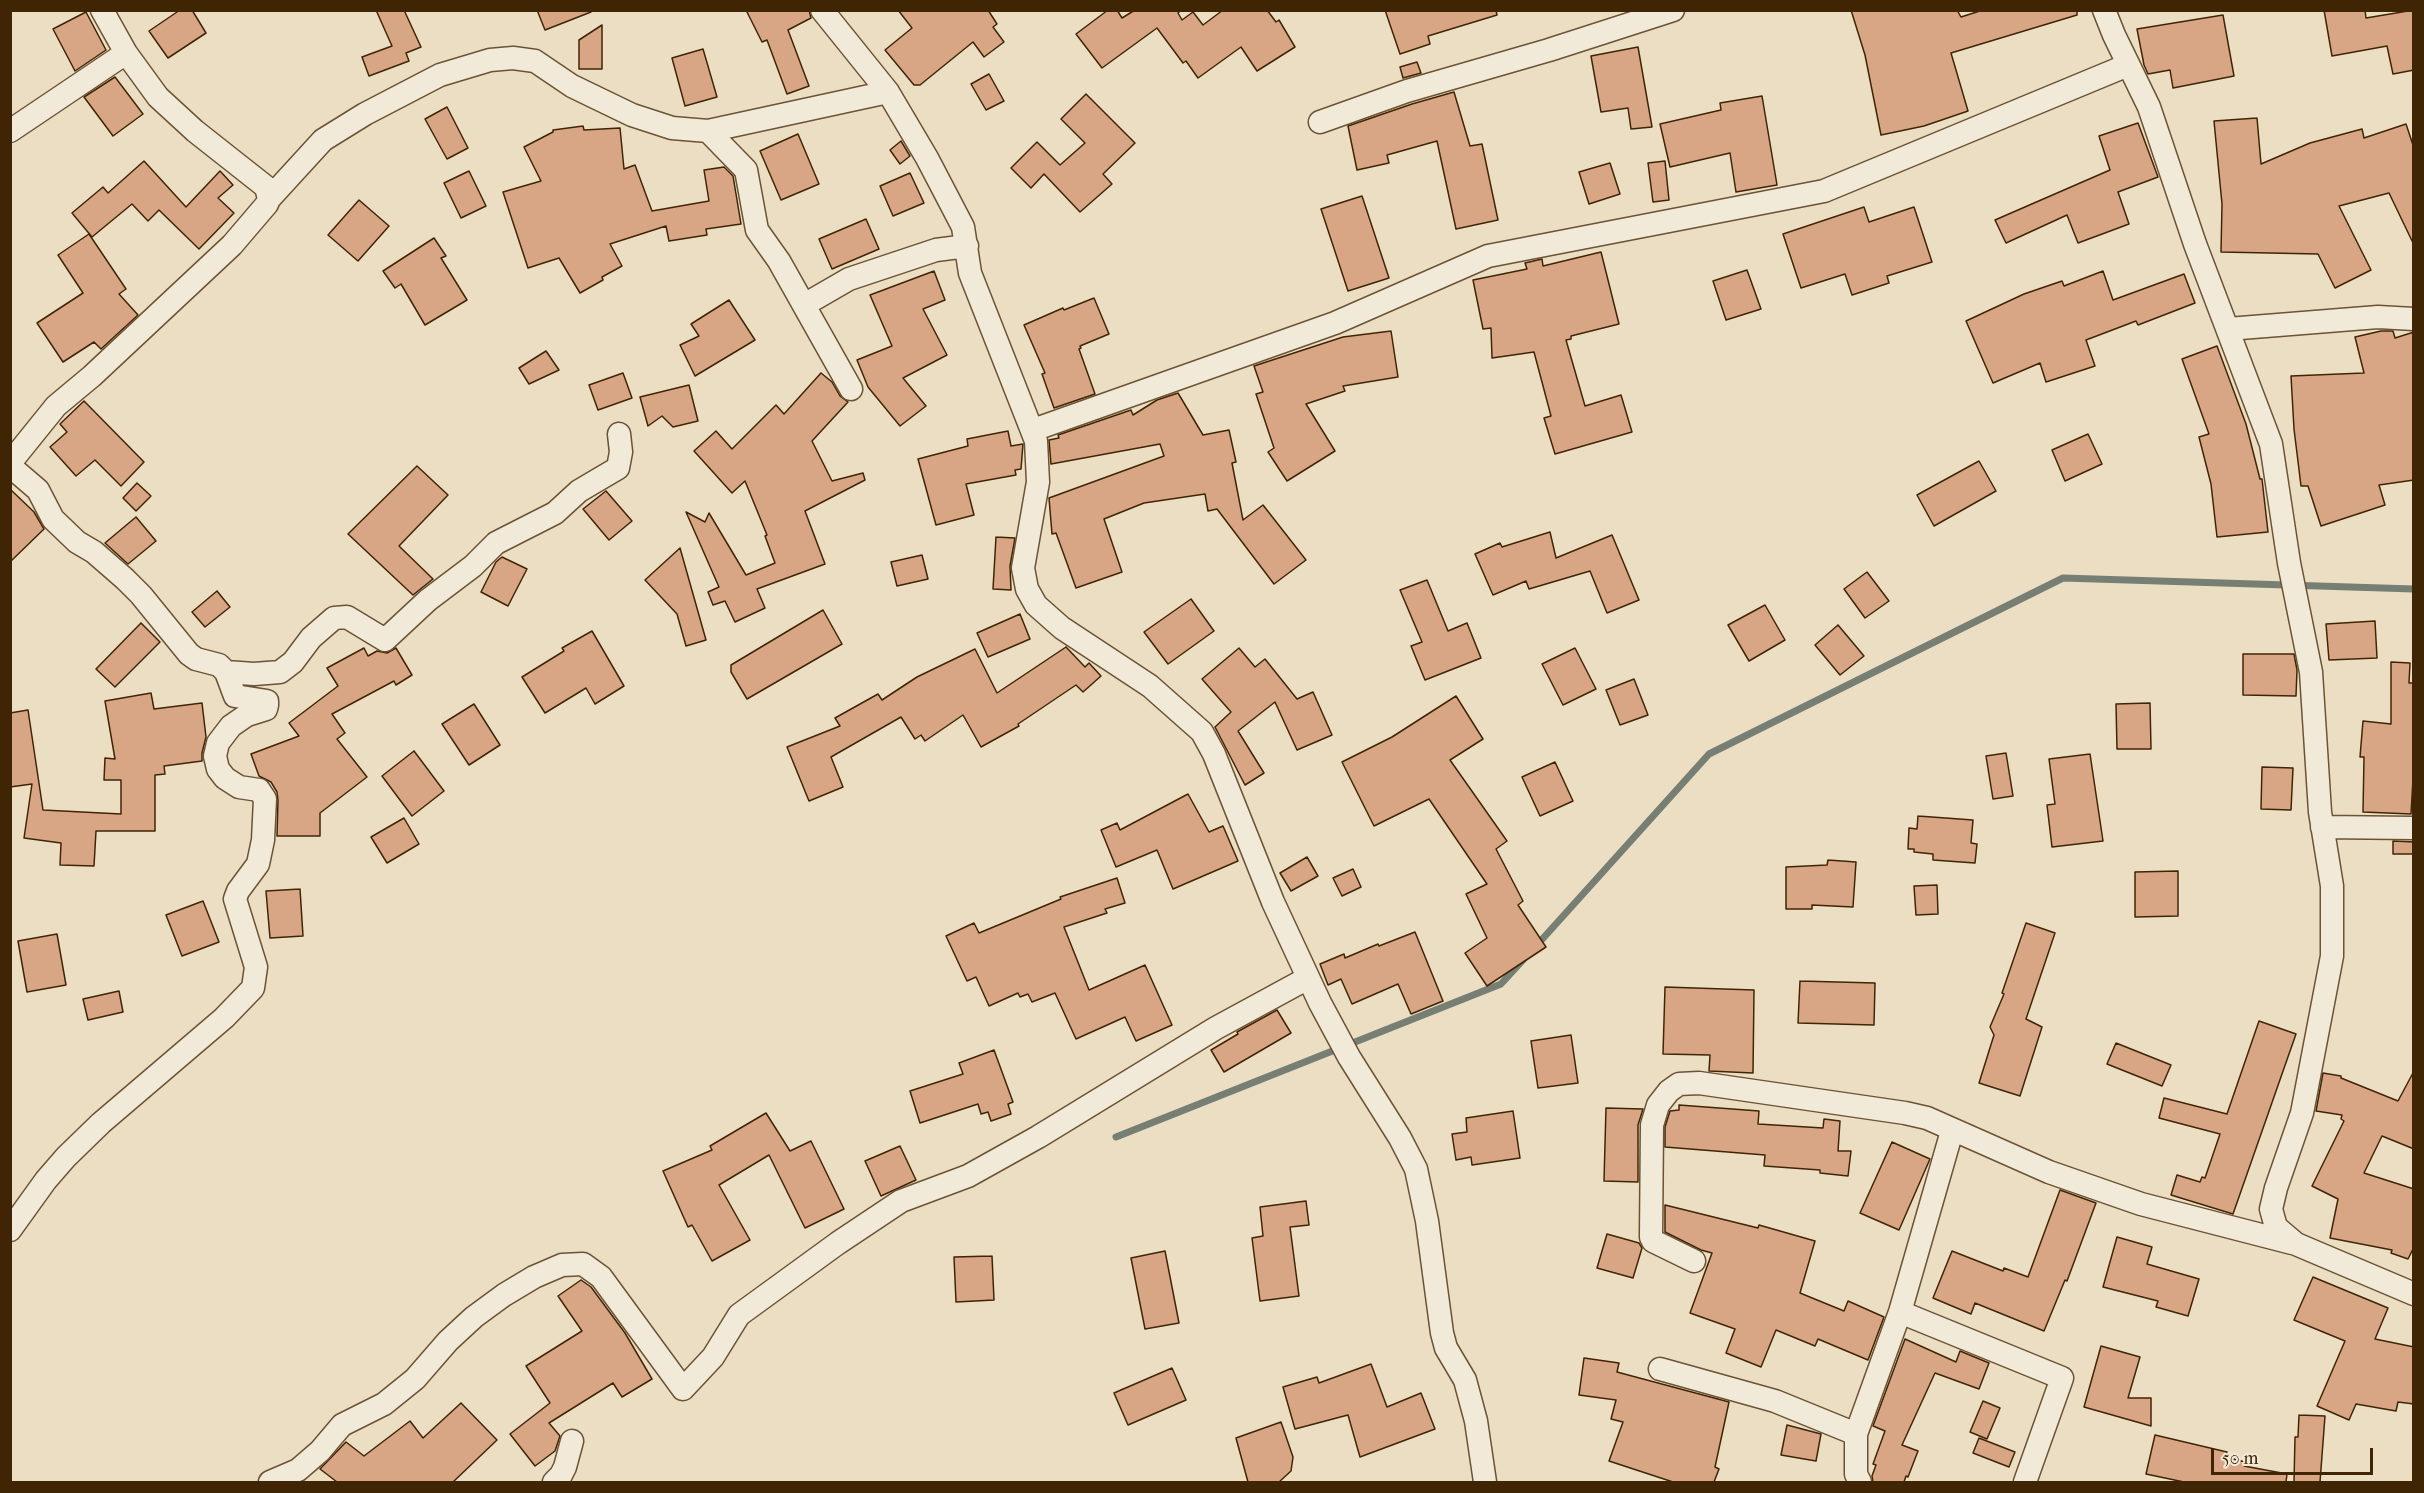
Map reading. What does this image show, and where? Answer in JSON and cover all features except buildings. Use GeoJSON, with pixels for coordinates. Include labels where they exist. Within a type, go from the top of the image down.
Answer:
{"type":"FeatureCollection","features":[{"type":"Feature","properties":{"kind":"street"},"geometry":{"type":"LineString","coordinates":[[10,1230],[46,1180],[66,1157],[101,1123],[224,1018],[253,988],[256,967],[235,899],[238,891],[258,864],[263,840],[265,799],[259,790],[239,787],[225,778],[218,769],[215,756],[218,743],[231,726],[247,715],[266,709],[267,701],[235,696],[226,672],[219,665],[196,659],[189,654],[141,595],[53,519],[38,490],[10,465],[56,406],[92,376],[232,245],[267,204],[266,187],[195,131],[158,97],[126,53],[102,10]]}},
{"type":"Feature","properties":{"kind":"street"},"geometry":{"type":"LineString","coordinates":[[822,10],[888,92],[956,213],[967,246],[970,273],[1033,430],[1036,441],[1038,482],[1023,568],[1027,589],[1036,605],[1062,628],[1150,686],[1202,732],[1214,754],[1273,902],[1308,978],[1348,1057],[1400,1138],[1416,1169],[1427,1221],[1442,1333],[1446,1348],[1465,1380],[1476,1421],[1485,1482]]}},
{"type":"Feature","properties":{"kind":"street"},"geometry":{"type":"LineString","coordinates":[[1320,122],[1407,91],[1549,50],[1673,10]]}},
{"type":"Feature","properties":{"kind":"street"},"geometry":{"type":"LineString","coordinates":[[2104,10],[2149,107],[2194,244],[2271,444],[2298,610],[2311,672],[2322,827],[2332,886],[2332,956],[2302,1113],[2271,1209],[2276,1227],[2296,1244]]}},
{"type":"Feature","properties":{"kind":"street"},"geometry":{"type":"LineString","coordinates":[[10,130],[126,53]]}},
{"type":"Feature","properties":{"kind":"street"},"geometry":{"type":"LineString","coordinates":[[268,199],[323,140],[365,114],[440,75],[490,60],[513,58],[535,61],[572,87],[632,115],[672,128],[708,131],[888,92]]}},
{"type":"Feature","properties":{"kind":"street"},"geometry":{"type":"LineString","coordinates":[[1033,430],[1335,323],[1488,256],[1824,191],[2128,65]]}},
{"type":"Feature","properties":{"kind":"street"},"geometry":{"type":"LineString","coordinates":[[708,131],[746,170],[757,230],[779,261],[850,389]]}},
{"type":"Feature","properties":{"kind":"street"},"geometry":{"type":"LineString","coordinates":[[804,305],[849,279],[936,250],[967,246]]}},
{"type":"Feature","properties":{"kind":"street"},"geometry":{"type":"LineString","coordinates":[[2228,329],[2378,317],[2414,319]]}},
{"type":"Feature","properties":{"kind":"street"},"geometry":{"type":"LineString","coordinates":[[226,672],[254,674],[280,672],[292,662],[311,638],[334,618],[347,617],[385,640],[428,600],[473,566],[496,543],[521,528],[537,524],[555,513],[579,491],[618,468],[621,452],[619,434]]}},
{"type":"Feature","properties":{"kind":"street"},"geometry":{"type":"LineString","coordinates":[[2322,827],[2414,828]]}},
{"type":"Feature","properties":{"kind":"street"},"geometry":{"type":"LineString","coordinates":[[270,1482],[298,1470],[320,1451],[342,1425],[384,1404],[415,1379],[448,1341],[482,1311],[534,1276],[562,1265],[583,1264],[601,1276],[683,1389],[713,1357],[739,1315],[901,1201],[968,1176],[1216,1028],[1308,978]]}},
{"type":"Feature","properties":{"kind":"street"},"geometry":{"type":"LineString","coordinates":[[1694,1262],[1653,1241],[1649,1224],[1652,1125],[1658,1105],[1669,1091],[1679,1084],[1699,1083],[1927,1118],[2049,1172],[2141,1204],[2296,1244],[2414,1294]]}},
{"type":"Feature","properties":{"kind":"street"},"geometry":{"type":"LineString","coordinates":[[1860,1482],[1856,1474],[1856,1434],[1900,1312],[1952,1131]]}},
{"type":"Feature","properties":{"kind":"street"},"geometry":{"type":"LineString","coordinates":[[1900,1312],[2062,1378],[2025,1482]]}},
{"type":"Feature","properties":{"kind":"street"},"geometry":{"type":"LineString","coordinates":[[1659,1369],[1775,1401],[1856,1434]]}},
{"type":"Feature","properties":{"kind":"street"},"geometry":{"type":"LineString","coordinates":[[554,1482],[565,1467],[572,1441]]}},
{"type":"Feature","properties":{"kind":"waterway"},"geometry":{"type":"LineString","coordinates":[[1537,945],[1709,754],[2063,578],[2414,589]]}},
{"type":"Feature","properties":{"kind":"waterway"},"geometry":{"type":"LineString","coordinates":[[1116,1137],[1501,984],[1523,960]]}}]}
